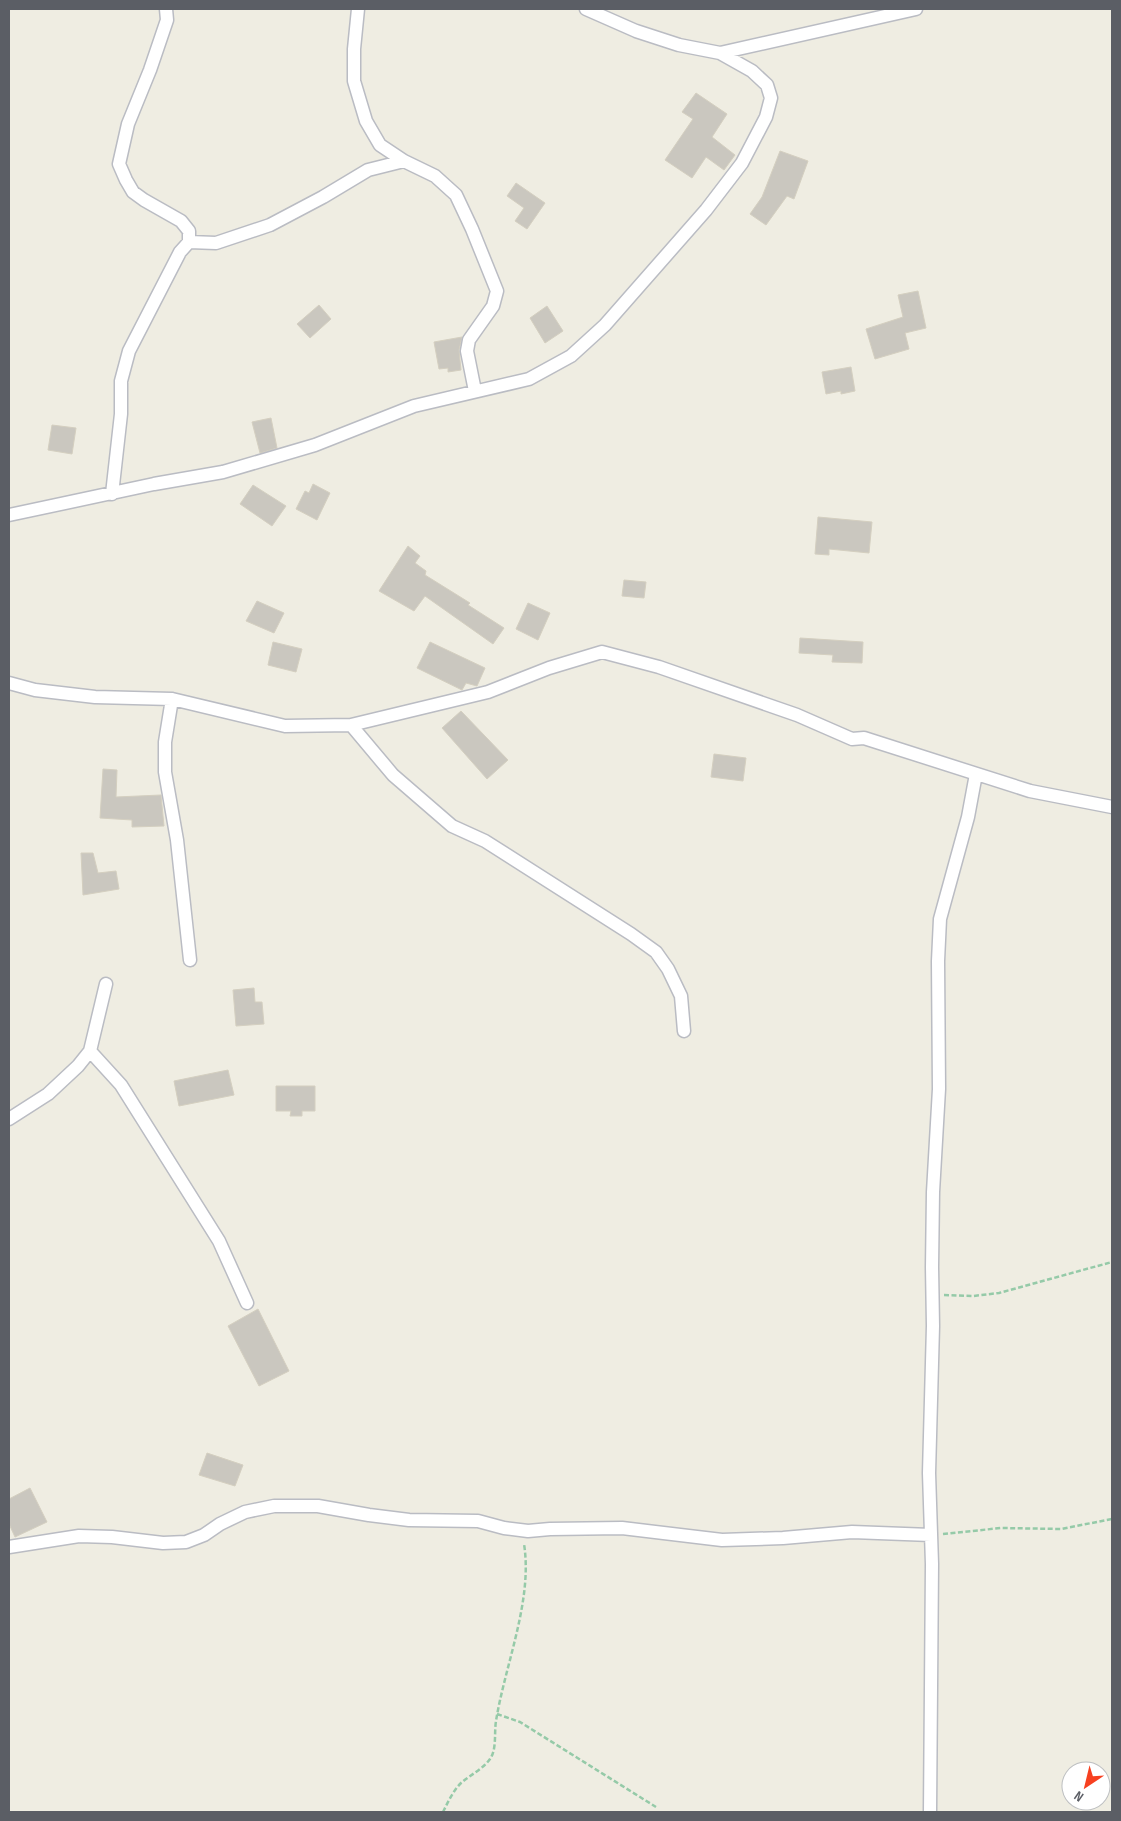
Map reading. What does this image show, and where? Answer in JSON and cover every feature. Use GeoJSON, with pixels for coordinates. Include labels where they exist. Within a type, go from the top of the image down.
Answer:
{"type":"FeatureCollection","features":[{"type":"Feature","properties":{"kind":"street"},"geometry":{"type":"LineString","coordinates":[[112,494],[121,414],[121,381],[129,351],[180,252],[189,242],[189,230],[181,221],[133,192],[120,164],[128,124],[150,70],[167,20],[166,9]]}},
{"type":"Feature","properties":{"kind":"street"},"geometry":{"type":"LineString","coordinates":[[358,9],[354,49],[354,81],[366,121],[380,145],[404,161],[435,176],[456,195],[497,291],[493,306],[469,340],[467,351],[475,391]]}},
{"type":"Feature","properties":{"kind":"street"},"geometry":{"type":"LineString","coordinates":[[9,515],[223,472],[315,445],[414,406],[529,380],[571,356],[605,325],[706,210],[742,163],[766,117],[771,98],[767,85],[752,71],[720,53],[679,45],[636,31],[586,9]]}},
{"type":"Feature","properties":{"kind":"street"},"geometry":{"type":"LineString","coordinates":[[720,53],[916,9]]}},
{"type":"Feature","properties":{"kind":"street"},"geometry":{"type":"LineString","coordinates":[[189,242],[216,243],[270,225],[324,197],[368,170],[404,161]]}},
{"type":"Feature","properties":{"kind":"street"},"geometry":{"type":"LineString","coordinates":[[9,683],[35,690],[95,697],[172,699],[286,726],[351,725],[488,692],[549,668],[602,652],[659,667],[797,715],[852,738],[864,738],[1030,791],[1112,807]]}},
{"type":"Feature","properties":{"kind":"street"},"geometry":{"type":"LineString","coordinates":[[172,699],[165,742],[165,772],[177,840],[190,960]]}},
{"type":"Feature","properties":{"kind":"street"},"geometry":{"type":"LineString","coordinates":[[351,725],[393,775],[452,826],[485,841],[656,952],[668,969],[680,996],[684,1031]]}},
{"type":"Feature","properties":{"kind":"street"},"geometry":{"type":"LineString","coordinates":[[930,1812],[932,1535],[929,1473],[934,1326],[932,1295],[933,1192],[939,1089],[938,960],[940,919],[968,818],[976,774]]}},
{"type":"Feature","properties":{"kind":"street"},"geometry":{"type":"LineString","coordinates":[[9,1120],[48,1094],[78,1066],[90,1051],[106,984]]}},
{"type":"Feature","properties":{"kind":"street"},"geometry":{"type":"LineString","coordinates":[[90,1051],[120,1085],[219,1241],[247,1303]]}},
{"type":"Feature","properties":{"kind":"street"},"geometry":{"type":"LineString","coordinates":[[9,1547],[79,1536],[163,1543],[186,1542],[204,1535],[220,1524],[245,1512],[274,1506],[318,1506],[409,1520],[478,1521],[504,1528],[522,1530],[622,1528],[722,1540],[783,1538],[852,1532],[932,1535]]}},
{"type":"Feature","properties":{"kind":"path"},"geometry":{"type":"LineString","coordinates":[[932,1295],[973,1296],[1000,1293],[1112,1262]]}},
{"type":"Feature","properties":{"kind":"path"},"geometry":{"type":"LineString","coordinates":[[932,1535],[1001,1528],[1061,1529],[1112,1519]]}},
{"type":"Feature","properties":{"kind":"path"},"geometry":{"type":"LineString","coordinates":[[442,1812],[460,1784],[491,1758],[494,1750],[497,1714],[526,1585],[526,1560],[522,1530]]}},
{"type":"Feature","properties":{"kind":"path"},"geometry":{"type":"LineString","coordinates":[[497,1714],[520,1722],[656,1807]]}},
{"type":"Feature","properties":{"kind":"building"},"geometry":{"type":"Polygon","coordinates":[[[696,93],[727,114],[712,137],[735,155],[724,170],[706,157],[692,178],[665,160],[693,119],[682,112],[696,93]]]}},
{"type":"Feature","properties":{"kind":"building"},"geometry":{"type":"Polygon","coordinates":[[[780,151],[808,161],[794,199],[787,196],[766,225],[750,214],[762,197],[780,151]]]}},
{"type":"Feature","properties":{"kind":"building"},"geometry":{"type":"Polygon","coordinates":[[[516,183],[545,203],[527,229],[515,221],[524,208],[507,196],[516,183]]]}},
{"type":"Feature","properties":{"kind":"building"},"geometry":{"type":"Polygon","coordinates":[[[918,291],[926,328],[905,333],[909,349],[875,359],[866,329],[903,317],[898,295],[918,291]]]}},
{"type":"Feature","properties":{"kind":"building"},"geometry":{"type":"Polygon","coordinates":[[[319,305],[331,319],[310,338],[297,324],[319,305]]]}},
{"type":"Feature","properties":{"kind":"building"},"geometry":{"type":"Polygon","coordinates":[[[547,306],[563,331],[545,343],[530,318],[547,306]]]}},
{"type":"Feature","properties":{"kind":"building"},"geometry":{"type":"Polygon","coordinates":[[[462,337],[459,350],[461,370],[448,372],[448,368],[439,369],[434,342],[462,337]]]}},
{"type":"Feature","properties":{"kind":"building"},"geometry":{"type":"Polygon","coordinates":[[[851,367],[855,391],[841,394],[841,391],[826,394],[822,372],[851,367]]]}},
{"type":"Feature","properties":{"kind":"building"},"geometry":{"type":"Polygon","coordinates":[[[271,418],[277,448],[260,453],[252,422],[271,418]]]}},
{"type":"Feature","properties":{"kind":"building"},"geometry":{"type":"Polygon","coordinates":[[[52,425],[76,428],[72,454],[48,450],[52,425]]]}},
{"type":"Feature","properties":{"kind":"building"},"geometry":{"type":"Polygon","coordinates":[[[313,484],[330,493],[317,520],[296,509],[305,491],[309,493],[313,484]]]}},
{"type":"Feature","properties":{"kind":"building"},"geometry":{"type":"Polygon","coordinates":[[[253,485],[286,506],[272,526],[240,504],[253,485]]]}},
{"type":"Feature","properties":{"kind":"building"},"geometry":{"type":"Polygon","coordinates":[[[818,517],[872,522],[869,553],[829,549],[829,555],[815,554],[818,517]]]}},
{"type":"Feature","properties":{"kind":"building"},"geometry":{"type":"Polygon","coordinates":[[[408,546],[420,556],[415,563],[426,571],[425,575],[470,603],[468,605],[504,628],[493,644],[425,596],[414,611],[379,591],[408,546]]]}},
{"type":"Feature","properties":{"kind":"building"},"geometry":{"type":"Polygon","coordinates":[[[624,580],[646,582],[644,598],[622,596],[624,580]]]}},
{"type":"Feature","properties":{"kind":"building"},"geometry":{"type":"Polygon","coordinates":[[[257,601],[284,613],[274,633],[246,621],[257,601]]]}},
{"type":"Feature","properties":{"kind":"building"},"geometry":{"type":"Polygon","coordinates":[[[528,603],[550,613],[538,640],[516,629],[528,603]]]}},
{"type":"Feature","properties":{"kind":"building"},"geometry":{"type":"Polygon","coordinates":[[[800,638],[863,642],[862,663],[832,662],[833,655],[799,653],[800,638]]]}},
{"type":"Feature","properties":{"kind":"building"},"geometry":{"type":"Polygon","coordinates":[[[273,642],[302,649],[296,672],[268,665],[273,642]]]}},
{"type":"Feature","properties":{"kind":"building"},"geometry":{"type":"Polygon","coordinates":[[[430,642],[485,668],[477,686],[466,683],[462,690],[417,668],[430,642]]]}},
{"type":"Feature","properties":{"kind":"building"},"geometry":{"type":"Polygon","coordinates":[[[461,711],[508,760],[487,779],[442,728],[461,711]]]}},
{"type":"Feature","properties":{"kind":"building"},"geometry":{"type":"Polygon","coordinates":[[[714,754],[746,758],[743,781],[711,777],[714,754]]]}},
{"type":"Feature","properties":{"kind":"building"},"geometry":{"type":"Polygon","coordinates":[[[103,769],[117,770],[116,797],[161,795],[164,826],[132,827],[132,820],[100,818],[103,769]]]}},
{"type":"Feature","properties":{"kind":"building"},"geometry":{"type":"Polygon","coordinates":[[[81,853],[93,853],[98,873],[116,871],[119,889],[83,895],[81,853]]]}},
{"type":"Feature","properties":{"kind":"building"},"geometry":{"type":"Polygon","coordinates":[[[254,988],[255,1002],[262,1002],[264,1024],[236,1026],[233,990],[254,988]]]}},
{"type":"Feature","properties":{"kind":"building"},"geometry":{"type":"Polygon","coordinates":[[[228,1070],[234,1095],[179,1106],[174,1081],[228,1070]]]}},
{"type":"Feature","properties":{"kind":"building"},"geometry":{"type":"Polygon","coordinates":[[[276,1086],[315,1086],[315,1111],[302,1111],[302,1116],[290,1116],[291,1111],[276,1111],[276,1086]]]}},
{"type":"Feature","properties":{"kind":"building"},"geometry":{"type":"Polygon","coordinates":[[[258,1309],[289,1371],[259,1386],[228,1326],[258,1309]]]}},
{"type":"Feature","properties":{"kind":"building"},"geometry":{"type":"Polygon","coordinates":[[[207,1453],[243,1465],[235,1486],[199,1475],[207,1453]]]}},
{"type":"Feature","properties":{"kind":"building"},"geometry":{"type":"Polygon","coordinates":[[[30,1488],[47,1522],[15,1537],[9,1524],[9,1499],[30,1488]]]}}]}
